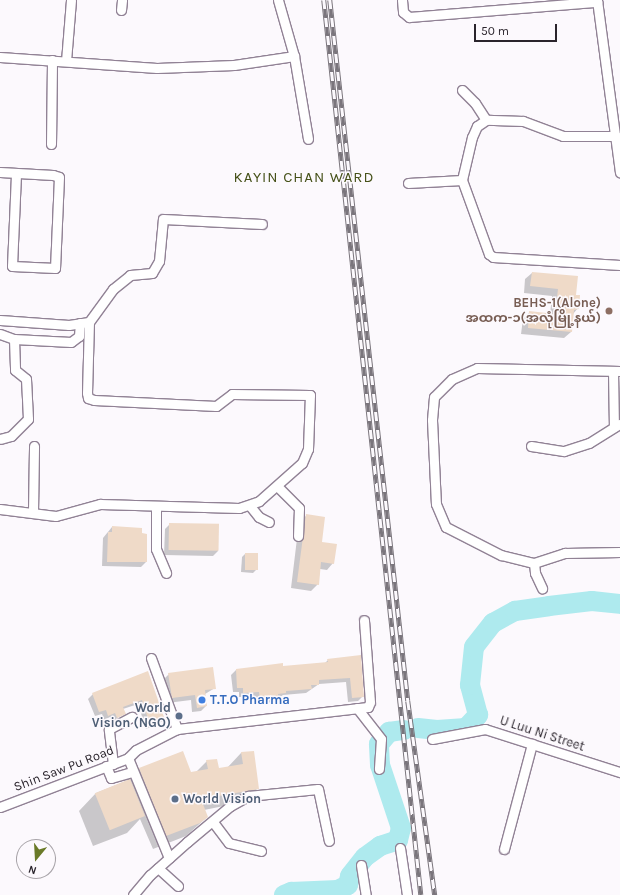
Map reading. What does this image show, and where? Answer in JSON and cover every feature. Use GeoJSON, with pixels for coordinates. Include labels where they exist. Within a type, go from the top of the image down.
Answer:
{"type":"FeatureCollection","features":[{"type":"Feature","properties":{"kind":"street"},"geometry":{"type":"LineString","coordinates":[[66,61],[71,0]]}},
{"type":"Feature","properties":{"kind":"street"},"geometry":{"type":"LineString","coordinates":[[121,10],[122,0]]}},
{"type":"Feature","properties":{"kind":"street"},"geometry":{"type":"LineString","coordinates":[[278,0],[294,56],[308,139]]}},
{"type":"Feature","properties":{"kind":"street"},"geometry":{"type":"LineString","coordinates":[[402,0],[404,12],[409,17],[597,1],[620,172]]}},
{"type":"Feature","properties":{"kind":"street"},"geometry":{"type":"LineString","coordinates":[[487,0],[488,10]]}},
{"type":"Feature","properties":{"kind":"street"},"geometry":{"type":"LineString","coordinates":[[0,57],[157,68],[234,65],[294,56]]}},
{"type":"Feature","properties":{"kind":"street"},"geometry":{"type":"LineString","coordinates":[[51,144],[52,60]]}},
{"type":"Feature","properties":{"kind":"street"},"geometry":{"type":"LineString","coordinates":[[462,90],[475,103],[486,120]]}},
{"type":"Feature","properties":{"kind":"street"},"geometry":{"type":"LineString","coordinates":[[616,136],[563,136],[523,121],[486,120],[477,126],[472,138],[462,180],[486,251],[493,257],[620,266]]}},
{"type":"Feature","properties":{"kind":"street"},"geometry":{"type":"LineString","coordinates":[[0,172],[16,173],[59,177],[55,268],[12,266],[16,173]]}},
{"type":"Feature","properties":{"kind":"street"},"geometry":{"type":"LineString","coordinates":[[408,183],[462,180]]}},
{"type":"Feature","properties":{"kind":"street"},"geometry":{"type":"LineString","coordinates":[[0,334],[14,339],[71,342],[79,336],[85,322],[113,289],[130,275],[152,273],[159,261],[163,219],[262,224]]}},
{"type":"Feature","properties":{"kind":"street"},"geometry":{"type":"LineString","coordinates":[[0,320],[69,325],[85,322]]}},
{"type":"Feature","properties":{"kind":"street"},"geometry":{"type":"LineString","coordinates":[[0,509],[56,516],[100,504],[156,507],[250,506],[277,486],[302,463],[308,449],[310,395],[232,394],[216,406],[94,400],[88,398],[85,322]]}},
{"type":"Feature","properties":{"kind":"street"},"geometry":{"type":"LineString","coordinates":[[0,439],[11,436],[28,419],[26,379],[15,370],[14,339]]}},
{"type":"Feature","properties":{"kind":"street"},"geometry":{"type":"LineString","coordinates":[[531,446],[564,451],[589,443],[617,425],[617,371],[477,368],[452,379],[434,397],[432,420],[436,504],[446,527],[501,555],[534,563],[565,553],[620,552]]}},
{"type":"Feature","properties":{"kind":"street"},"geometry":{"type":"LineString","coordinates":[[32,512],[34,446]]}},
{"type":"Feature","properties":{"kind":"street"},"geometry":{"type":"LineString","coordinates":[[277,486],[299,508],[298,536]]}},
{"type":"Feature","properties":{"kind":"street"},"geometry":{"type":"LineString","coordinates":[[250,506],[259,517],[269,522]]}},
{"type":"Feature","properties":{"kind":"street"},"geometry":{"type":"LineString","coordinates":[[156,507],[156,549],[166,573]]}},
{"type":"Feature","properties":{"kind":"street"},"geometry":{"type":"LineString","coordinates":[[534,563],[535,573],[542,588]]}},
{"type":"Feature","properties":{"kind":"street"},"geometry":{"type":"LineString","coordinates":[[357,708],[368,707],[370,702],[364,620]]}},
{"type":"Feature","properties":{"kind":"street"},"geometry":{"type":"LineString","coordinates":[[151,658],[177,729]]}},
{"type":"Feature","properties":{"kind":"street"},"geometry":{"type":"LineString","coordinates":[[357,708],[381,738],[379,769]]}},
{"type":"Feature","properties":{"kind":"street","name":"Shin Saw Pu Road"},"geometry":{"type":"LineString","coordinates":[[0,807],[128,758],[136,750],[177,729],[357,708]]}},
{"type":"Feature","properties":{"kind":"street"},"geometry":{"type":"LineString","coordinates":[[132,716],[109,729],[111,778],[132,772]]}},
{"type":"Feature","properties":{"kind":"street","name":"U Luu Ni Street"},"geometry":{"type":"LineString","coordinates":[[432,739],[485,729],[620,772]]}},
{"type":"Feature","properties":{"kind":"street"},"geometry":{"type":"LineString","coordinates":[[504,849],[532,744]]}},
{"type":"Feature","properties":{"kind":"street"},"geometry":{"type":"LineString","coordinates":[[128,758],[132,772],[169,858]]}},
{"type":"Feature","properties":{"kind":"street"},"geometry":{"type":"LineString","coordinates":[[133,895],[169,858],[230,806],[248,796],[314,788],[321,791],[329,841]]}},
{"type":"Feature","properties":{"kind":"street"},"geometry":{"type":"LineString","coordinates":[[213,822],[229,843],[261,851]]}},
{"type":"Feature","properties":{"kind":"street"},"geometry":{"type":"LineString","coordinates":[[400,848],[407,895]]}},
{"type":"Feature","properties":{"kind":"street"},"geometry":{"type":"LineString","coordinates":[[361,866],[366,895]]}},
{"type":"Feature","properties":{"kind":"street"},"geometry":{"type":"LineString","coordinates":[[158,868],[178,886]]}},
{"type":"Feature","properties":{"kind":"building"},"geometry":{"type":"Polygon","coordinates":[[[532,272],[578,276],[576,295],[580,295],[579,309],[574,310],[572,332],[528,328],[529,311],[555,314],[558,289],[530,286],[532,272]]]}},
{"type":"Feature","properties":{"kind":"building"},"geometry":{"type":"Polygon","coordinates":[[[306,514],[325,517],[322,542],[337,544],[334,564],[321,562],[319,585],[297,582],[306,514]]]}},
{"type":"Feature","properties":{"kind":"building"},"geometry":{"type":"Polygon","coordinates":[[[169,523],[219,524],[219,551],[169,550],[169,523]]]}},
{"type":"Feature","properties":{"kind":"building"},"geometry":{"type":"Polygon","coordinates":[[[112,526],[142,528],[142,533],[147,534],[147,562],[107,562],[108,532],[112,532],[112,526]]]}},
{"type":"Feature","properties":{"kind":"building"},"geometry":{"type":"Polygon","coordinates":[[[245,553],[258,553],[258,570],[245,570],[245,553]]]}},
{"type":"Feature","properties":{"kind":"building"},"geometry":{"type":"Polygon","coordinates":[[[361,655],[364,697],[352,698],[350,678],[319,680],[319,685],[311,685],[312,689],[286,691],[286,693],[278,694],[278,698],[260,700],[259,692],[243,693],[243,688],[237,688],[236,669],[283,663],[283,666],[328,662],[327,659],[361,655]]]}},
{"type":"Feature","properties":{"kind":"building"},"geometry":{"type":"Polygon","coordinates":[[[213,667],[216,689],[205,690],[207,706],[197,708],[195,695],[172,698],[168,673],[213,667]]]}},
{"type":"Feature","properties":{"kind":"building"},"geometry":{"type":"Polygon","coordinates":[[[148,671],[165,720],[150,725],[142,700],[123,707],[126,714],[117,718],[115,713],[108,716],[106,710],[99,712],[92,693],[148,671]]]}},
{"type":"Feature","properties":{"kind":"building"},"geometry":{"type":"Polygon","coordinates":[[[183,751],[191,772],[208,769],[206,760],[217,759],[219,768],[243,764],[241,752],[254,751],[259,789],[201,799],[208,817],[200,823],[166,836],[139,768],[183,751]]]}},
{"type":"Feature","properties":{"kind":"building"},"geometry":{"type":"Polygon","coordinates":[[[130,779],[145,816],[110,830],[95,793],[130,779]]]}},
{"type":"Feature","properties":{"kind":"waterway"},"geometry":{"type":"LineString","coordinates":[[418,728],[437,730],[466,728],[478,715],[470,685],[474,647],[493,623],[515,611],[592,601],[620,604]]}},
{"type":"Feature","properties":{"kind":"waterway"},"geometry":{"type":"LineString","coordinates":[[284,895],[291,892],[338,890],[348,885],[350,876],[365,857],[380,846],[398,840],[401,828],[380,765],[379,744],[389,732],[404,730]]}},
{"type":"Feature","properties":{"kind":"railway"},"geometry":{"type":"LineString","coordinates":[[324,0],[421,895]]}},
{"type":"Feature","properties":{"kind":"railway"},"geometry":{"type":"LineString","coordinates":[[330,0],[408,701],[435,895]]}},
{"type":"Feature","properties":{"kind":"place","name":"BEHS-1(Alone) အထက-၁(အလုံမြို့နယ်)"},"geometry":{"type":"Point","coordinates":[609,311]}},
{"type":"Feature","properties":{"kind":"place","name":"T.T.O Pharma"},"geometry":{"type":"Point","coordinates":[202,700]}},
{"type":"Feature","properties":{"kind":"place","name":"World Vision (NGO)"},"geometry":{"type":"Point","coordinates":[179,716]}},
{"type":"Feature","properties":{"kind":"place","name":"World Vision"},"geometry":{"type":"Point","coordinates":[175,799]}},
{"type":"Feature","properties":{"kind":"district","name":"KAYIN CHAN WARD"},"geometry":{"type":"Point","coordinates":[304,178]}}]}
